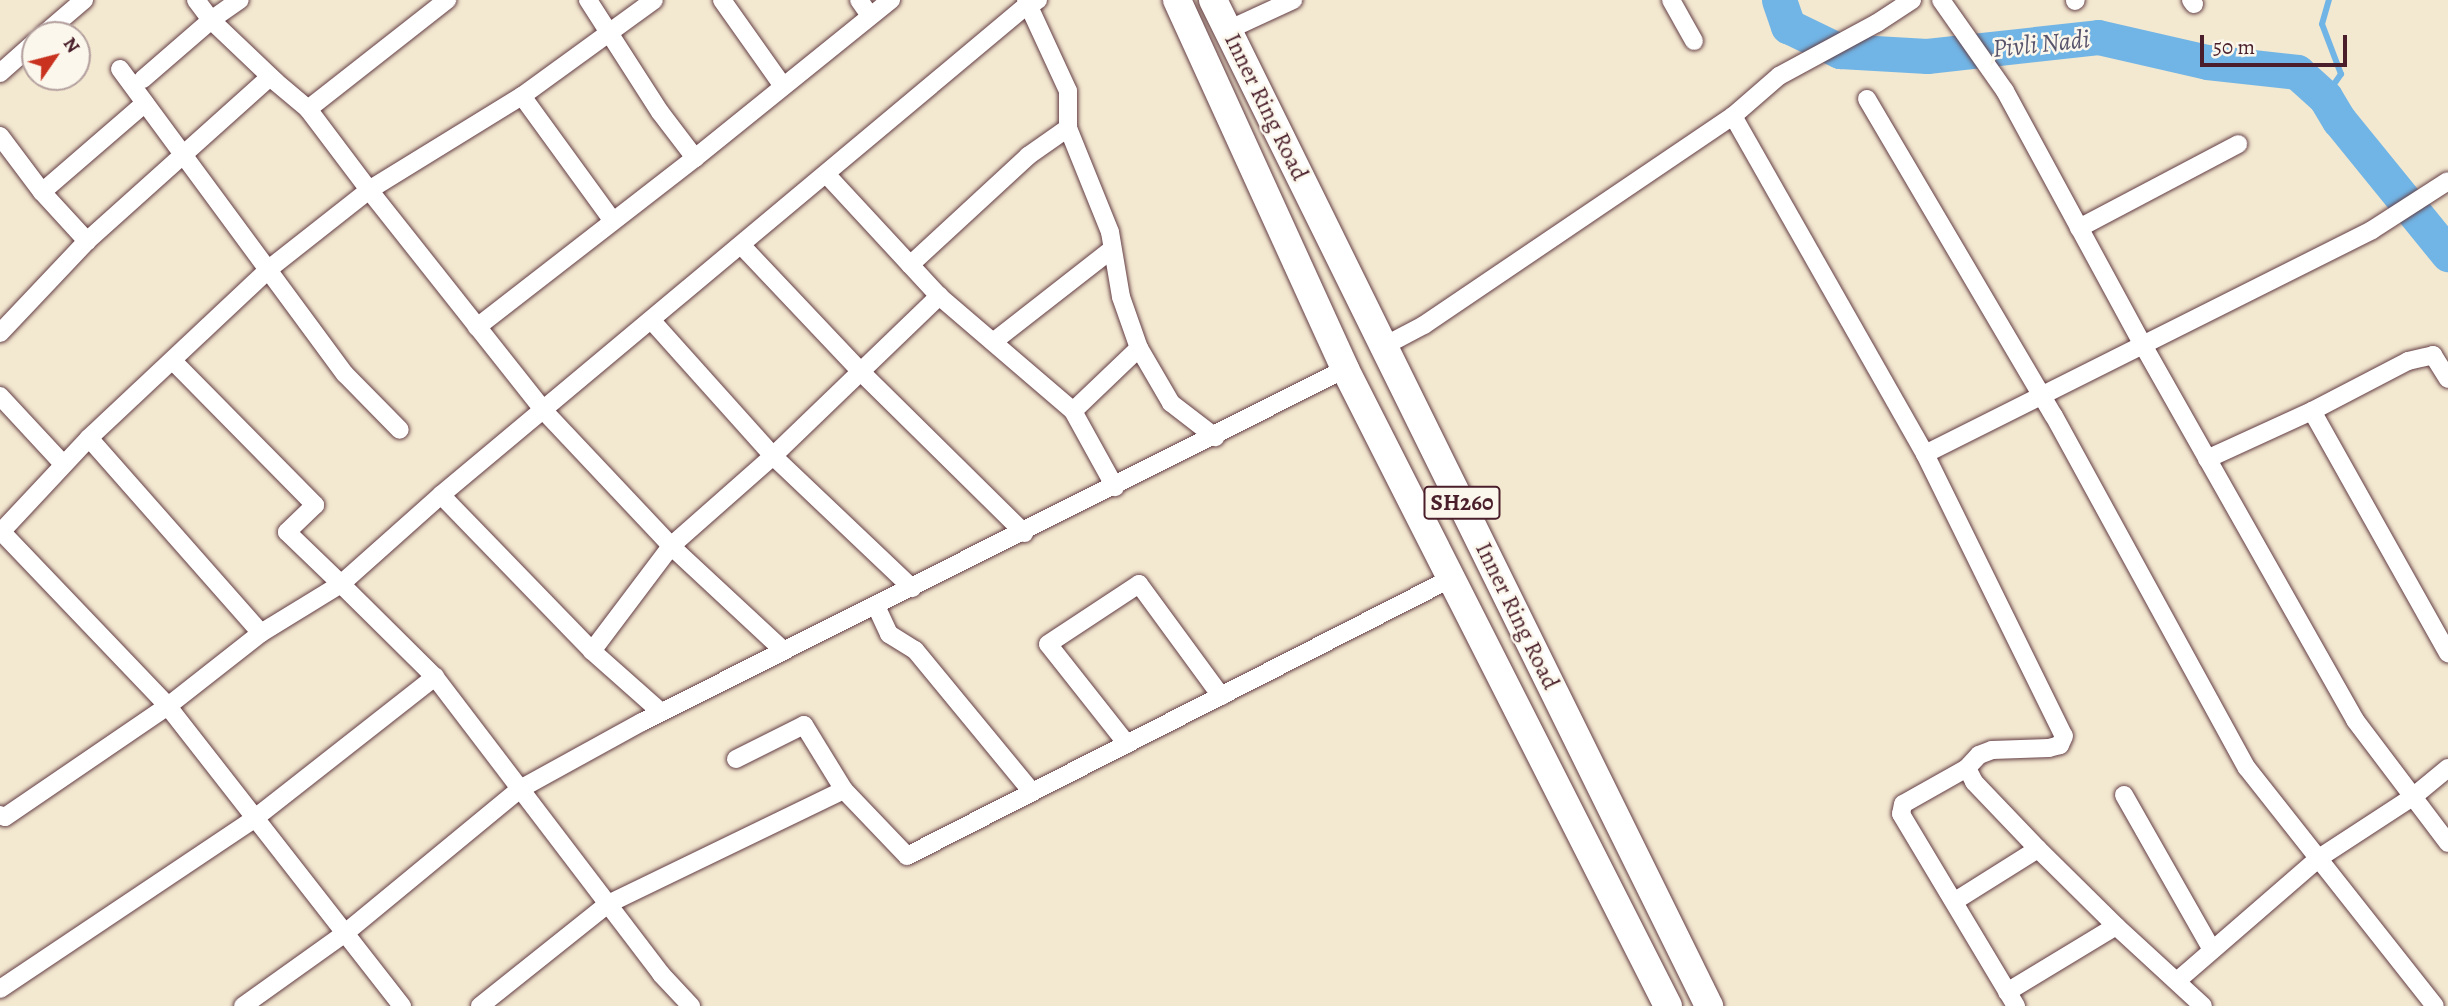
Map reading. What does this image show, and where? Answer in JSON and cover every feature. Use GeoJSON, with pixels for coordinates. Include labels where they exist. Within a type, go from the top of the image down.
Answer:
{"type":"FeatureCollection","features":[{"type":"Feature","properties":{"kind":"highway","name":"Inner Ring Road"},"geometry":{"type":"LineString","coordinates":[[1177,0],[1345,369],[1668,1006]]}},
{"type":"Feature","properties":{"kind":"highway","name":"Inner Ring Road"},"geometry":{"type":"LineString","coordinates":[[1213,0],[1709,1006]]}},
{"type":"Feature","properties":{"kind":"street"},"geometry":{"type":"LineString","coordinates":[[59,21],[83,0]]}},
{"type":"Feature","properties":{"kind":"street"},"geometry":{"type":"LineString","coordinates":[[196,0],[211,20],[276,82]]}},
{"type":"Feature","properties":{"kind":"street"},"geometry":{"type":"LineString","coordinates":[[143,79],[211,20],[240,0]]}},
{"type":"Feature","properties":{"kind":"street"},"geometry":{"type":"LineString","coordinates":[[308,109],[447,0]]}},
{"type":"Feature","properties":{"kind":"street"},"geometry":{"type":"LineString","coordinates":[[588,0],[660,111],[695,158]]}},
{"type":"Feature","properties":{"kind":"street"},"geometry":{"type":"LineString","coordinates":[[402,1006],[168,706],[1,533],[89,438],[174,362],[270,268],[369,190],[522,96],[654,0]]}},
{"type":"Feature","properties":{"kind":"street"},"geometry":{"type":"LineString","coordinates":[[722,0],[783,86]]}},
{"type":"Feature","properties":{"kind":"street"},"geometry":{"type":"LineString","coordinates":[[859,0],[870,16]]}},
{"type":"Feature","properties":{"kind":"street"},"geometry":{"type":"LineString","coordinates":[[477,327],[695,158],[891,0]]}},
{"type":"Feature","properties":{"kind":"street"},"geometry":{"type":"LineString","coordinates":[[1228,30],[1293,0]]}},
{"type":"Feature","properties":{"kind":"street"},"geometry":{"type":"LineString","coordinates":[[1671,0],[1694,41]]}},
{"type":"Feature","properties":{"kind":"street"},"geometry":{"type":"LineString","coordinates":[[1384,346],[1424,325],[1734,116],[1779,76],[1813,55],[1877,23],[1912,0]]}},
{"type":"Feature","properties":{"kind":"street"},"geometry":{"type":"LineString","coordinates":[[1941,0],[2005,91],[2143,345],[2355,720],[2448,843]]}},
{"type":"Feature","properties":{"kind":"street"},"geometry":{"type":"LineString","coordinates":[[0,815],[5,817],[168,706],[261,634],[341,584],[441,495],[827,175],[1030,2],[1068,91],[1068,128],[1110,232],[1122,298],[1139,348],[1171,402],[1214,436]]}},
{"type":"Feature","properties":{"kind":"street"},"geometry":{"type":"LineString","coordinates":[[0,74],[21,55]]}},
{"type":"Feature","properties":{"kind":"street"},"geometry":{"type":"LineString","coordinates":[[120,69],[270,268],[345,374],[400,430]]}},
{"type":"Feature","properties":{"kind":"street"},"geometry":{"type":"LineString","coordinates":[[0,333],[87,241],[270,77],[308,109],[544,411],[671,546],[784,651]]}},
{"type":"Feature","properties":{"kind":"street"},"geometry":{"type":"LineString","coordinates":[[522,96],[612,220]]}},
{"type":"Feature","properties":{"kind":"street"},"geometry":{"type":"LineString","coordinates":[[1867,99],[2054,416],[2247,768],[2435,1006]]}},
{"type":"Feature","properties":{"kind":"street"},"geometry":{"type":"LineString","coordinates":[[43,192],[145,103]]}},
{"type":"Feature","properties":{"kind":"street"},"geometry":{"type":"LineString","coordinates":[[1734,116],[1925,454],[2064,736],[2060,745],[2049,748],[1992,750],[1979,755],[1967,768],[1903,804],[1901,814],[2012,999],[2116,926]]}},
{"type":"Feature","properties":{"kind":"street"},"geometry":{"type":"LineString","coordinates":[[910,265],[1028,156],[1068,128]]}},
{"type":"Feature","properties":{"kind":"street"},"geometry":{"type":"LineString","coordinates":[[0,136],[43,192],[87,241]]}},
{"type":"Feature","properties":{"kind":"street"},"geometry":{"type":"LineString","coordinates":[[2079,228],[2238,144]]}},
{"type":"Feature","properties":{"kind":"street"},"geometry":{"type":"LineString","coordinates":[[827,175],[939,296],[1073,411],[1115,487]]}},
{"type":"Feature","properties":{"kind":"street"},"geometry":{"type":"LineString","coordinates":[[1925,454],[2372,230],[2448,181]]}},
{"type":"Feature","properties":{"kind":"street"},"geometry":{"type":"LineString","coordinates":[[742,246],[862,373],[1024,533]]}},
{"type":"Feature","properties":{"kind":"street"},"geometry":{"type":"LineString","coordinates":[[993,342],[1112,249]]}},
{"type":"Feature","properties":{"kind":"street"},"geometry":{"type":"LineString","coordinates":[[592,651],[671,546],[774,456],[939,296]]}},
{"type":"Feature","properties":{"kind":"street"},"geometry":{"type":"LineString","coordinates":[[652,321],[774,456],[912,588]]}},
{"type":"Feature","properties":{"kind":"street"},"geometry":{"type":"LineString","coordinates":[[1073,411],[1139,348]]}},
{"type":"Feature","properties":{"kind":"street"},"geometry":{"type":"LineString","coordinates":[[2207,458],[2312,411],[2408,360],[2433,355],[2448,379]]}},
{"type":"Feature","properties":{"kind":"street"},"geometry":{"type":"LineString","coordinates":[[174,362],[315,505],[287,532],[435,677],[661,974],[691,1006]]}},
{"type":"Feature","properties":{"kind":"street"},"geometry":{"type":"LineString","coordinates":[[243,1006],[344,934],[520,789],[662,712],[1024,533],[1345,369]]}},
{"type":"Feature","properties":{"kind":"street"},"geometry":{"type":"LineString","coordinates":[[0,396],[63,464]]}},
{"type":"Feature","properties":{"kind":"street"},"geometry":{"type":"LineString","coordinates":[[2312,411],[2448,653]]}},
{"type":"Feature","properties":{"kind":"street"},"geometry":{"type":"LineString","coordinates":[[89,438],[261,634]]}},
{"type":"Feature","properties":{"kind":"street"},"geometry":{"type":"LineString","coordinates":[[441,495],[592,651],[662,712]]}},
{"type":"Feature","properties":{"kind":"street"},"geometry":{"type":"LineString","coordinates":[[736,759],[804,725],[844,790],[906,856],[1450,579]]}},
{"type":"Feature","properties":{"kind":"street"},"geometry":{"type":"LineString","coordinates":[[1127,744],[1048,644],[1139,584],[1221,696]]}},
{"type":"Feature","properties":{"kind":"street"},"geometry":{"type":"LineString","coordinates":[[876,606],[889,634],[915,650],[1032,792]]}},
{"type":"Feature","properties":{"kind":"street"},"geometry":{"type":"LineString","coordinates":[[0,989],[255,818],[435,677]]}},
{"type":"Feature","properties":{"kind":"street"},"geometry":{"type":"LineString","coordinates":[[1967,768],[1974,782],[2038,849],[2202,1006]]}},
{"type":"Feature","properties":{"kind":"street"},"geometry":{"type":"LineString","coordinates":[[2177,981],[2319,858],[2414,796],[2448,768]]}},
{"type":"Feature","properties":{"kind":"street"},"geometry":{"type":"LineString","coordinates":[[480,1006],[608,904],[844,790]]}},
{"type":"Feature","properties":{"kind":"street"},"geometry":{"type":"LineString","coordinates":[[2124,795],[2212,950]]}},
{"type":"Feature","properties":{"kind":"street"},"geometry":{"type":"LineString","coordinates":[[1955,901],[2038,849]]}},
{"type":"Feature","properties":{"kind":"waterway","name":"Pivli Nadi"},"geometry":{"type":"LineString","coordinates":[[1779,0],[1788,26],[1840,51],[1927,56],[2098,37],[2207,62],[2297,72],[2325,97],[2339,120],[2448,254]]}},
{"type":"Feature","properties":{"kind":"waterway"},"geometry":{"type":"LineString","coordinates":[[2325,97],[2341,74],[2322,24],[2329,0]]}}]}
